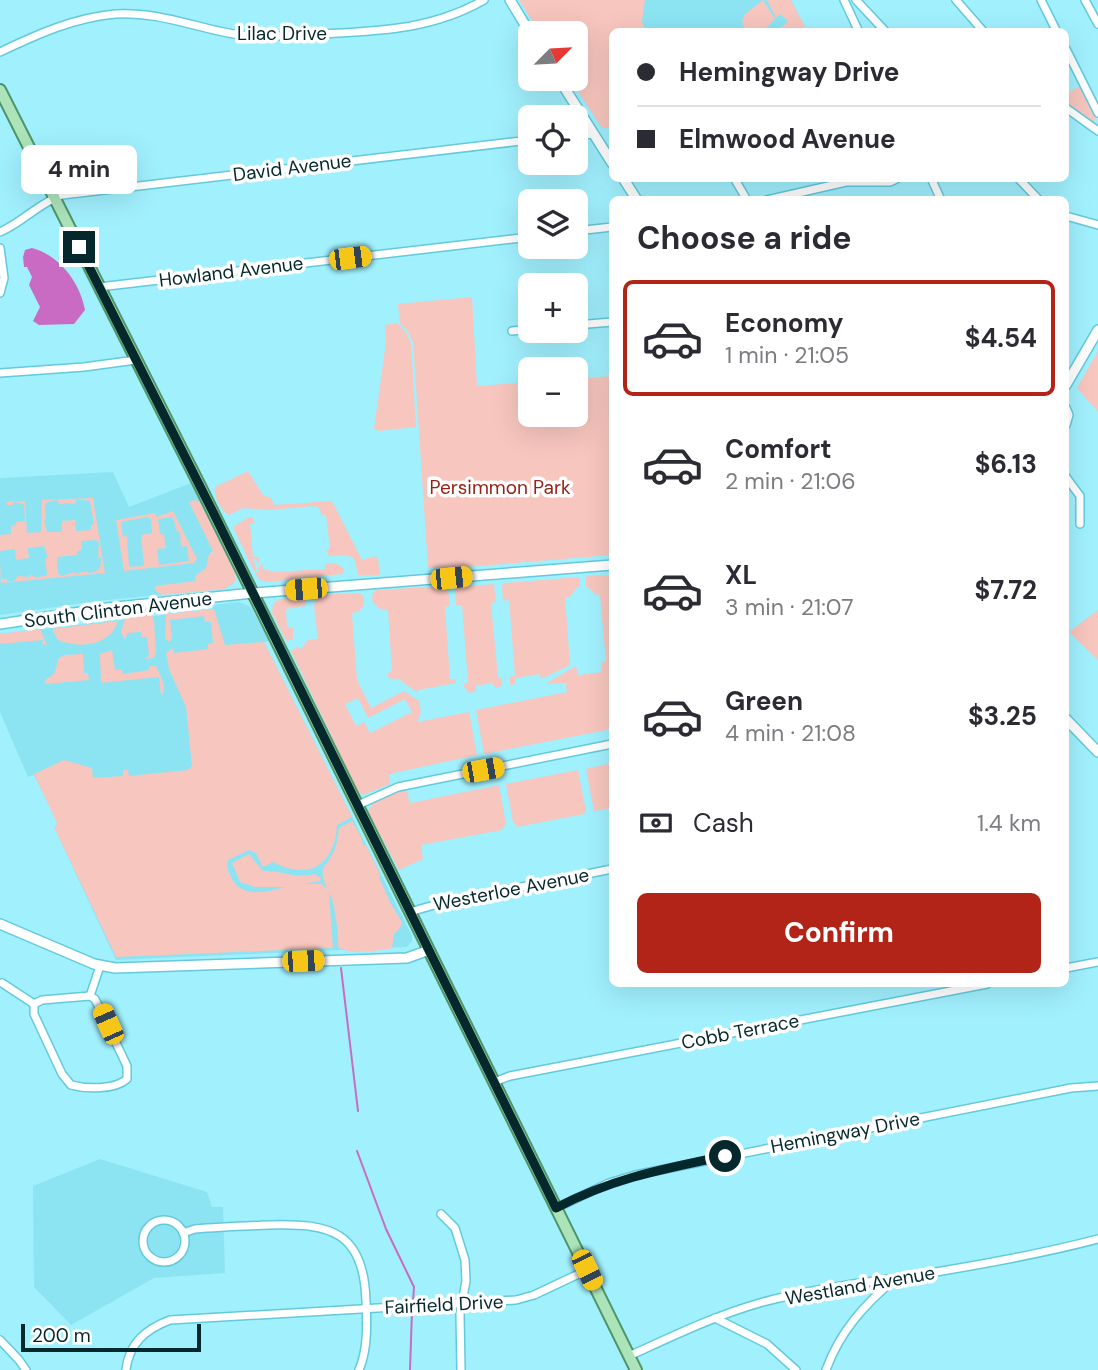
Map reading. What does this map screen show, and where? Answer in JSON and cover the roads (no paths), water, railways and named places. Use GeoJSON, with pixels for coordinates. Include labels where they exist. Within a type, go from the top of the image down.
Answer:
{"type":"FeatureCollection","features":[{"type":"Feature","properties":{"kind":"main road"},"geometry":{"type":"LineString","coordinates":[[0,90],[253,593],[636,1370]]}},
{"type":"Feature","properties":{"kind":"street","name":"Lilac Drive"},"geometry":{"type":"LineString","coordinates":[[0,52],[69,22],[116,14],[165,17],[228,33],[262,37],[410,28],[438,21],[484,0]]}},
{"type":"Feature","properties":{"kind":"street"},"geometry":{"type":"LineString","coordinates":[[510,0],[523,21]]}},
{"type":"Feature","properties":{"kind":"street"},"geometry":{"type":"LineString","coordinates":[[844,0],[857,28]]}},
{"type":"Feature","properties":{"kind":"street"},"geometry":{"type":"LineString","coordinates":[[856,0],[882,28]]}},
{"type":"Feature","properties":{"kind":"street"},"geometry":{"type":"LineString","coordinates":[[956,0],[980,28]]}},
{"type":"Feature","properties":{"kind":"street"},"geometry":{"type":"LineString","coordinates":[[1041,0],[1055,28]]}},
{"type":"Feature","properties":{"kind":"street"},"geometry":{"type":"LineString","coordinates":[[1085,0],[1098,24]]}},
{"type":"Feature","properties":{"kind":"street"},"geometry":{"type":"LineString","coordinates":[[1069,55],[1098,113]]}},
{"type":"Feature","properties":{"kind":"street"},"geometry":{"type":"LineString","coordinates":[[566,91],[609,158]]}},
{"type":"Feature","properties":{"kind":"street"},"geometry":{"type":"LineString","coordinates":[[1069,109],[1098,131]]}},
{"type":"Feature","properties":{"kind":"street"},"geometry":{"type":"LineString","coordinates":[[588,135],[593,134]]}},
{"type":"Feature","properties":{"kind":"street","name":"David Avenue"},"geometry":{"type":"LineString","coordinates":[[54,198],[90,191],[518,141]]}},
{"type":"Feature","properties":{"kind":"street"},"geometry":{"type":"LineString","coordinates":[[785,196],[846,182],[890,182]]}},
{"type":"Feature","properties":{"kind":"street"},"geometry":{"type":"LineString","coordinates":[[1022,182],[1035,196]]}},
{"type":"Feature","properties":{"kind":"street"},"geometry":{"type":"LineString","coordinates":[[0,232],[54,198]]}},
{"type":"Feature","properties":{"kind":"street"},"geometry":{"type":"LineString","coordinates":[[1069,217],[1098,225]]}},
{"type":"Feature","properties":{"kind":"street"},"geometry":{"type":"LineString","coordinates":[[588,230],[609,227]]}},
{"type":"Feature","properties":{"kind":"street","name":"Howland Avenue"},"geometry":{"type":"LineString","coordinates":[[99,287],[518,238]]}},
{"type":"Feature","properties":{"kind":"street"},"geometry":{"type":"LineString","coordinates":[[0,248],[4,278],[0,293]]}},
{"type":"Feature","properties":{"kind":"street"},"geometry":{"type":"LineString","coordinates":[[588,324],[609,322]]}},
{"type":"Feature","properties":{"kind":"street"},"geometry":{"type":"LineString","coordinates":[[512,331],[518,330]]}},
{"type":"Feature","properties":{"kind":"street"},"geometry":{"type":"LineString","coordinates":[[1069,380],[1097,334]]}},
{"type":"Feature","properties":{"kind":"street"},"geometry":{"type":"LineString","coordinates":[[0,373],[85,368],[136,360]]}},
{"type":"Feature","properties":{"kind":"street"},"geometry":{"type":"LineString","coordinates":[[1069,481],[1080,496],[1080,524]]}},
{"type":"Feature","properties":{"kind":"street","name":"South Clinton Avenue"},"geometry":{"type":"LineString","coordinates":[[0,624],[107,608],[253,593],[609,565]]}},
{"type":"Feature","properties":{"kind":"street"},"geometry":{"type":"LineString","coordinates":[[1069,722],[1098,752]]}},
{"type":"Feature","properties":{"kind":"street"},"geometry":{"type":"LineString","coordinates":[[358,805],[398,787],[609,745]]}},
{"type":"Feature","properties":{"kind":"street","name":"Westerloe Avenue"},"geometry":{"type":"LineString","coordinates":[[411,912],[441,902],[609,870]]}},
{"type":"Feature","properties":{"kind":"street"},"geometry":{"type":"LineString","coordinates":[[0,924],[100,966],[123,968],[407,958],[429,950]]}},
{"type":"Feature","properties":{"kind":"street"},"geometry":{"type":"LineString","coordinates":[[1069,967],[1098,962]]}},
{"type":"Feature","properties":{"kind":"street"},"geometry":{"type":"LineString","coordinates":[[90,996],[100,966]]}},
{"type":"Feature","properties":{"kind":"street"},"geometry":{"type":"LineString","coordinates":[[2,983],[34,1004]]}},
{"type":"Feature","properties":{"kind":"street","name":"Cobb Terrace"},"geometry":{"type":"LineString","coordinates":[[495,1082],[524,1073],[971,987]]}},
{"type":"Feature","properties":{"kind":"street"},"geometry":{"type":"LineString","coordinates":[[90,996],[99,1004],[127,1066],[127,1079],[116,1085],[78,1087],[67,1082],[34,1014],[34,1004],[42,1000],[90,996]]}},
{"type":"Feature","properties":{"kind":"street","name":"Hemingway Drive"},"geometry":{"type":"LineString","coordinates":[[556,1208],[609,1183],[648,1172],[1058,1090],[1098,1086]]}},
{"type":"Feature","properties":{"kind":"street"},"geometry":{"type":"LineString","coordinates":[[441,1214],[455,1228],[465,1260],[466,1281],[460,1314],[461,1370]]}},
{"type":"Feature","properties":{"kind":"street","name":"Fairfield Drive"},"geometry":{"type":"LineString","coordinates":[[161,1220],[175,1223],[183,1233],[185,1240],[182,1252],[173,1260],[155,1260],[143,1245],[145,1232],[161,1220]]}},
{"type":"Feature","properties":{"kind":"street","name":"Fairfield Drive"},"geometry":{"type":"LineString","coordinates":[[183,1233],[205,1228],[305,1224],[330,1230],[349,1245],[359,1261],[364,1276],[366,1309],[524,1298],[587,1270]]}},
{"type":"Feature","properties":{"kind":"street","name":"Westland Avenue"},"geometry":{"type":"LineString","coordinates":[[629,1356],[715,1318],[765,1302],[858,1283],[1037,1254],[1098,1239]]}},
{"type":"Feature","properties":{"kind":"street"},"geometry":{"type":"LineString","coordinates":[[826,1370],[848,1326],[873,1298],[897,1278]]}},
{"type":"Feature","properties":{"kind":"street"},"geometry":{"type":"LineString","coordinates":[[125,1370],[128,1356],[144,1333],[170,1320],[366,1309],[365,1349],[359,1370]]}},
{"type":"Feature","properties":{"kind":"street"},"geometry":{"type":"LineString","coordinates":[[715,1318],[767,1343],[796,1370]]}},
{"type":"Feature","properties":{"kind":"street"},"geometry":{"type":"LineString","coordinates":[[0,1340],[26,1370]]}},
{"type":"Feature","properties":{"kind":"waterway"},"geometry":{"type":"LineString","coordinates":[[341,968],[358,1111]]}},
{"type":"Feature","properties":{"kind":"waterway"},"geometry":{"type":"LineString","coordinates":[[357,1151],[386,1229],[414,1287],[413,1301]]}},
{"type":"Feature","properties":{"kind":"waterway"},"geometry":{"type":"LineString","coordinates":[[410,1370],[412,1311]]}},
{"type":"Feature","properties":{"kind":"park label","name":"Persimmon Park"},"geometry":{"type":"Point","coordinates":[500,487]}}]}
